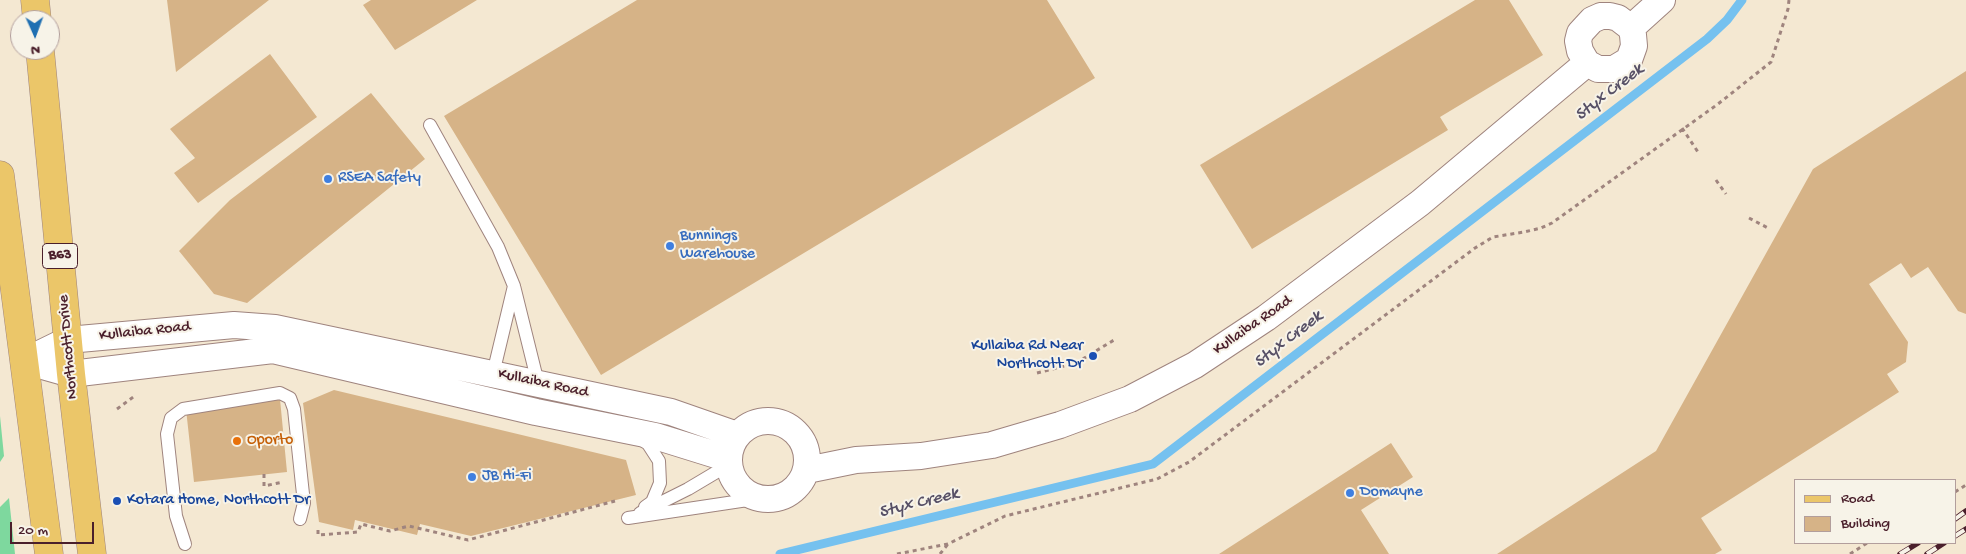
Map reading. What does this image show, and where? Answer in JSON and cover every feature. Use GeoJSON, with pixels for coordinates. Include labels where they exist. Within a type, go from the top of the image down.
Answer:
{"type":"FeatureCollection","features":[{"type":"Feature","properties":{"kind":"main road","name":"Northcott Drive"},"geometry":{"type":"LineString","coordinates":[[41,60],[71,374],[92,554]]}},
{"type":"Feature","properties":{"kind":"main road"},"geometry":{"type":"LineString","coordinates":[[0,175],[49,554]]}},
{"type":"Feature","properties":{"kind":"street"},"geometry":{"type":"LineString","coordinates":[[1631,28],[1662,0]]}},
{"type":"Feature","properties":{"kind":"street"},"geometry":{"type":"LineString","coordinates":[[1601,16],[1610,16],[1618,18],[1631,28],[1634,46],[1629,60],[1614,70],[1598,69],[1587,62],[1580,51],[1578,41],[1584,28],[1592,20],[1601,16]]}},
{"type":"Feature","properties":{"kind":"street","name":"Kullaiba Road"},"geometry":{"type":"LineString","coordinates":[[807,470],[856,460],[921,456],[992,445],[1060,425],[1130,399],[1195,365],[1266,318],[1420,204],[1587,62]]}},
{"type":"Feature","properties":{"kind":"street","name":"Kullaiba Road"},"geometry":{"type":"LineString","coordinates":[[25,361],[68,340],[206,326],[234,325],[275,328],[671,412],[732,453]]}},
{"type":"Feature","properties":{"kind":"street","name":"Kullaiba Road"},"geometry":{"type":"LineString","coordinates":[[25,361],[71,374],[273,350],[487,401],[732,453]]}},
{"type":"Feature","properties":{"kind":"street","name":"Kullaiba Road"},"geometry":{"type":"LineString","coordinates":[[732,453],[748,426],[769,421],[779,422],[798,432],[801,438],[856,460]]}},
{"type":"Feature","properties":{"kind":"street"},"geometry":{"type":"LineString","coordinates":[[732,453],[734,479],[748,493],[761,498],[771,498],[784,495],[798,484],[807,470],[808,459],[801,438]]}},
{"type":"Feature","properties":{"kind":"lane"},"geometry":{"type":"LineString","coordinates":[[430,125],[498,247],[514,286],[538,383]]}},
{"type":"Feature","properties":{"kind":"lane"},"geometry":{"type":"LineString","coordinates":[[487,401],[514,286]]}},
{"type":"Feature","properties":{"kind":"lane"},"geometry":{"type":"LineString","coordinates":[[185,544],[176,516],[167,434],[171,418],[182,409],[280,393],[290,398],[294,409],[304,503],[300,519]]}},
{"type":"Feature","properties":{"kind":"lane"},"geometry":{"type":"LineString","coordinates":[[628,518],[652,502],[660,483],[659,461],[648,444],[630,431]]}},
{"type":"Feature","properties":{"kind":"lane"},"geometry":{"type":"LineString","coordinates":[[628,518],[688,489],[732,453]]}},
{"type":"Feature","properties":{"kind":"lane"},"geometry":{"type":"LineString","coordinates":[[628,518],[761,498]]}},
{"type":"Feature","properties":{"kind":"path"},"geometry":{"type":"LineString","coordinates":[[897,554],[948,544],[1005,516],[1157,479],[1189,462],[1493,236],[1524,232],[1552,223],[1718,104],[1771,62],[1788,9],[1789,0]]}},
{"type":"Feature","properties":{"kind":"path"},"geometry":{"type":"LineString","coordinates":[[1682,128],[1698,152]]}},
{"type":"Feature","properties":{"kind":"path"},"geometry":{"type":"LineString","coordinates":[[1716,180],[1726,194]]}},
{"type":"Feature","properties":{"kind":"path"},"geometry":{"type":"LineString","coordinates":[[1749,218],[1768,228]]}},
{"type":"Feature","properties":{"kind":"path"},"geometry":{"type":"LineString","coordinates":[[1038,373],[1076,363],[1114,340]]}},
{"type":"Feature","properties":{"kind":"path"},"geometry":{"type":"LineString","coordinates":[[117,408],[143,391]]}},
{"type":"Feature","properties":{"kind":"path"},"geometry":{"type":"LineString","coordinates":[[264,474],[264,486],[291,481]]}},
{"type":"Feature","properties":{"kind":"path"},"geometry":{"type":"LineString","coordinates":[[317,525],[318,535],[358,532],[360,524],[390,531],[409,526],[468,540],[618,501]]}},
{"type":"Feature","properties":{"kind":"path"},"geometry":{"type":"LineString","coordinates":[[940,554],[948,544]]}},
{"type":"Feature","properties":{"kind":"path"},"geometry":{"type":"LineString","coordinates":[[1850,554],[1865,544]]}},
{"type":"Feature","properties":{"kind":"green space"},"geometry":{"type":"Polygon","coordinates":[[[0,416],[4,456],[0,462],[0,416]]]}},
{"type":"Feature","properties":{"kind":"green space"},"geometry":{"type":"Polygon","coordinates":[[[9,498],[15,554],[0,554],[0,507],[9,498]]]}},
{"type":"Feature","properties":{"kind":"building"},"geometry":{"type":"Polygon","coordinates":[[[167,0],[269,0],[176,72],[167,0]]]}},
{"type":"Feature","properties":{"kind":"building"},"geometry":{"type":"Polygon","coordinates":[[[371,0],[477,0],[395,50],[363,5],[371,0]]]}},
{"type":"Feature","properties":{"kind":"building","name":"Bunnings Warehouse"},"geometry":{"type":"Polygon","coordinates":[[[637,0],[1047,0],[1095,78],[601,375],[444,116],[637,0]]]}},
{"type":"Feature","properties":{"kind":"building"},"geometry":{"type":"Polygon","coordinates":[[[1475,0],[1509,0],[1543,55],[1440,117],[1448,130],[1252,249],[1200,165],[1475,0]]]}},
{"type":"Feature","properties":{"kind":"building"},"geometry":{"type":"Polygon","coordinates":[[[270,54],[317,117],[198,203],[174,173],[195,158],[170,129],[270,54]]]}},
{"type":"Feature","properties":{"kind":"building"},"geometry":{"type":"Polygon","coordinates":[[[1966,71],[1966,314],[1958,311],[1928,267],[1911,278],[1901,263],[1869,284],[1908,342],[1906,362],[1887,374],[1899,392],[1701,518],[1722,550],[1715,554],[1497,554],[1656,451],[1813,169],[1966,71]]]}},
{"type":"Feature","properties":{"kind":"building","name":"RSEA Safety"},"geometry":{"type":"Polygon","coordinates":[[[371,93],[425,159],[247,303],[214,294],[179,251],[230,200],[371,93]]]}},
{"type":"Feature","properties":{"kind":"building","name":"JB Hi-Fi"},"geometry":{"type":"Polygon","coordinates":[[[334,390],[626,460],[636,495],[471,536],[420,524],[417,535],[355,520],[353,530],[319,522],[303,403],[334,390]]]}},
{"type":"Feature","properties":{"kind":"building","name":"Oporto"},"geometry":{"type":"Polygon","coordinates":[[[280,399],[287,472],[194,482],[186,409],[280,399]]]}},
{"type":"Feature","properties":{"kind":"building","name":"Domayne"},"geometry":{"type":"Polygon","coordinates":[[[1391,443],[1413,477],[1361,510],[1389,554],[1219,554],[1391,443]]]}},
{"type":"Feature","properties":{"kind":"waterway","name":"Styx Creek"},"geometry":{"type":"LineString","coordinates":[[780,554],[1153,464],[1707,39],[1727,20],[1742,0]]}},
{"type":"Feature","properties":{"kind":"railway"},"geometry":{"type":"LineString","coordinates":[[1956,518],[1966,511]]}},
{"type":"Feature","properties":{"kind":"railway"},"geometry":{"type":"LineString","coordinates":[[1956,535],[1966,529]]}},
{"type":"Feature","properties":{"kind":"railway"},"geometry":{"type":"LineString","coordinates":[[1900,554],[1916,544]]}},
{"type":"Feature","properties":{"kind":"railway"},"geometry":{"type":"LineString","coordinates":[[1927,554],[1942,544]]}},
{"type":"Feature","properties":{"kind":"place","name":"RSEA Safety"},"geometry":{"type":"Point","coordinates":[328,179]}},
{"type":"Feature","properties":{"kind":"place","name":"Bunnings Warehouse"},"geometry":{"type":"Point","coordinates":[670,246]}},
{"type":"Feature","properties":{"kind":"place","name":"Kullaiba Rd Near Northcott Dr"},"geometry":{"type":"Point","coordinates":[1093,356]}},
{"type":"Feature","properties":{"kind":"place","name":"Oporto"},"geometry":{"type":"Point","coordinates":[237,441]}},
{"type":"Feature","properties":{"kind":"place","name":"JB Hi-Fi"},"geometry":{"type":"Point","coordinates":[472,477]}},
{"type":"Feature","properties":{"kind":"place","name":"Domayne"},"geometry":{"type":"Point","coordinates":[1350,493]}},
{"type":"Feature","properties":{"kind":"place","name":"Kotara Home, Northcott Dr"},"geometry":{"type":"Point","coordinates":[117,501]}}]}
